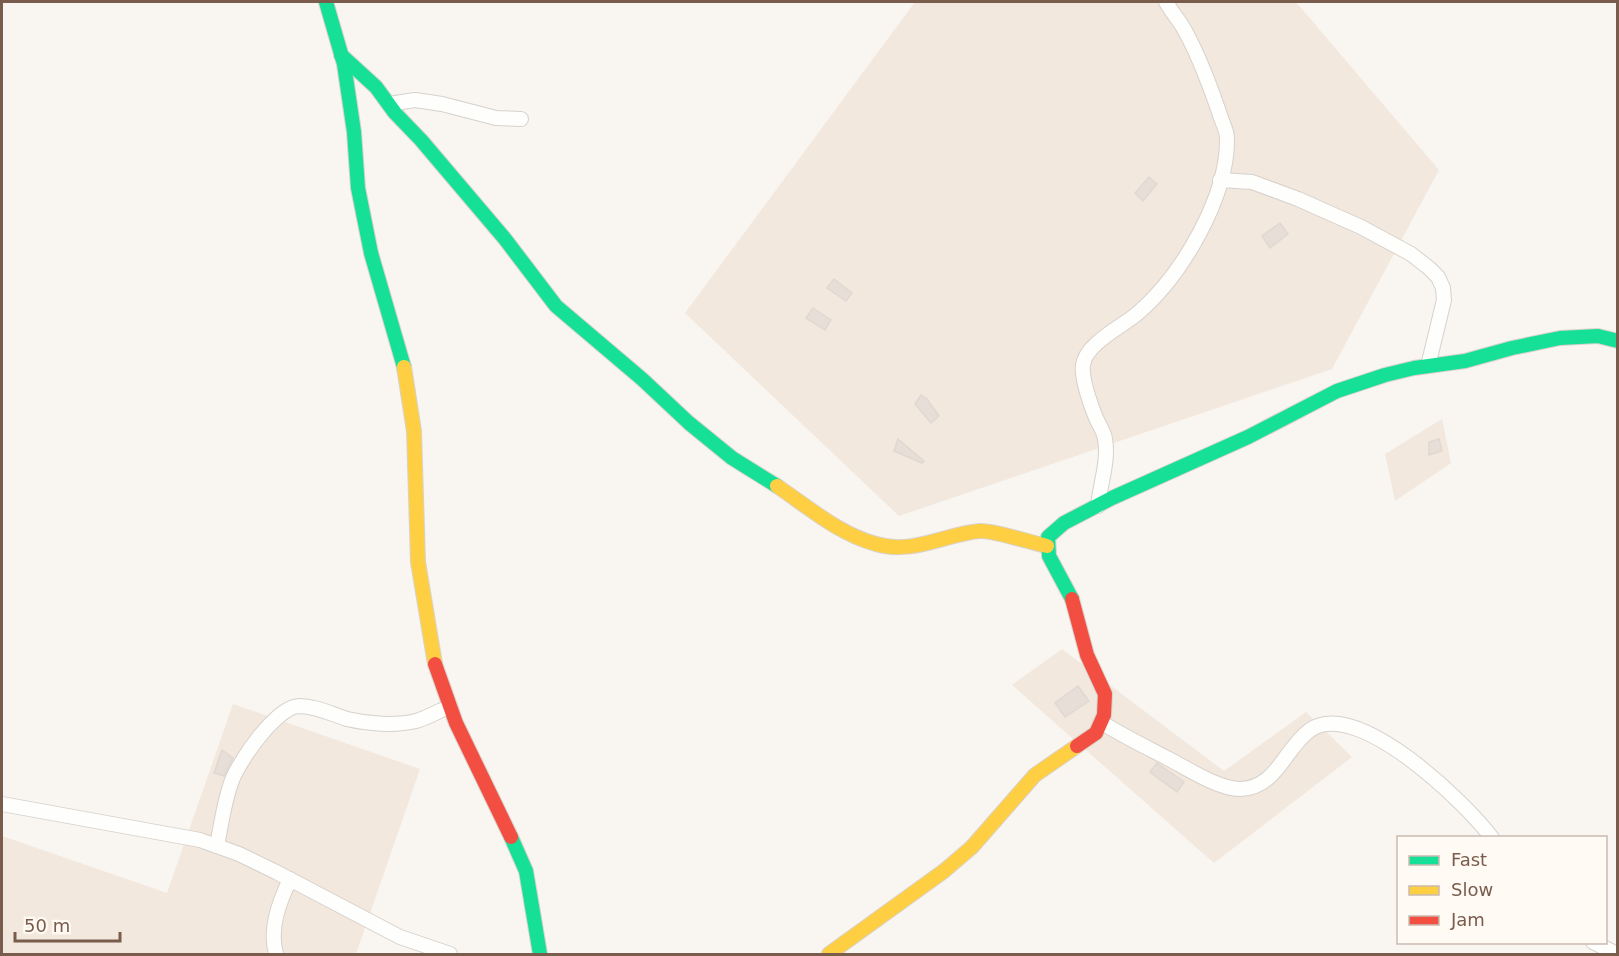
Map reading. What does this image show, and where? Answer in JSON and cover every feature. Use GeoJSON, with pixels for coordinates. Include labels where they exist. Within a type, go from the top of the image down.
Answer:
{"type":"FeatureCollection","features":[{"type":"Feature","properties":{"kind":"street"},"geometry":{"type":"LineString","coordinates":[[326,2],[342,55],[354,132],[358,188],[371,253],[403,363],[413,419],[418,562],[436,668],[471,755],[502,814],[526,871],[540,954]]}},
{"type":"Feature","properties":{"kind":"street"},"geometry":{"type":"LineString","coordinates":[[1098,506],[1107,456],[1105,437],[1090,400],[1084,379],[1083,364],[1091,350],[1118,325],[1136,315],[1156,296],[1197,239],[1210,212],[1220,180],[1227,136],[1201,66],[1182,26],[1166,2]]}},
{"type":"Feature","properties":{"kind":"street"},"geometry":{"type":"LineString","coordinates":[[342,55],[376,87],[505,239],[556,306],[732,458],[847,533],[877,545],[901,547],[921,545],[981,531],[1047,546]]}},
{"type":"Feature","properties":{"kind":"street"},"geometry":{"type":"LineString","coordinates":[[389,104],[415,100],[442,104],[496,118],[521,119]]}},
{"type":"Feature","properties":{"kind":"street"},"geometry":{"type":"LineString","coordinates":[[1220,180],[1252,182],[1298,199],[1361,227],[1412,255],[1429,268],[1438,277],[1443,288],[1444,300],[1428,366]]}},
{"type":"Feature","properties":{"kind":"street"},"geometry":{"type":"LineString","coordinates":[[829,954],[870,927],[972,847],[1035,775],[1096,733],[1104,715],[1105,694],[1087,655],[1072,598],[1049,556],[1048,537],[1053,531],[1098,506],[1248,437],[1338,391],[1385,375],[1465,361],[1560,338],[1598,336],[1617,341]]}},
{"type":"Feature","properties":{"kind":"street"},"geometry":{"type":"LineString","coordinates":[[217,846],[231,781],[258,739],[284,712],[296,706],[316,708],[367,723],[394,724],[416,721],[450,706]]}},
{"type":"Feature","properties":{"kind":"street"},"geometry":{"type":"LineString","coordinates":[[1101,722],[1200,777],[1238,789],[1256,787],[1268,781],[1295,745],[1312,729],[1328,723],[1344,726],[1368,734],[1405,754],[1451,793],[1491,836]]}},
{"type":"Feature","properties":{"kind":"street"},"geometry":{"type":"LineString","coordinates":[[2,804],[200,840],[239,854],[400,938],[450,954]]}},
{"type":"Feature","properties":{"kind":"street"},"geometry":{"type":"LineString","coordinates":[[276,954],[273,928],[280,901],[290,879]]}},
{"type":"Feature","properties":{"kind":"street"},"geometry":{"type":"LineString","coordinates":[[1597,944],[1617,954]]}},
{"type":"Feature","properties":{"kind":"shaded area"},"geometry":{"type":"Polygon","coordinates":[[[915,2],[1296,2],[1439,170],[1332,369],[899,516],[685,313],[915,2]]]}},
{"type":"Feature","properties":{"kind":"shaded area"},"geometry":{"type":"Polygon","coordinates":[[[1442,419],[1451,463],[1395,501],[1385,454],[1442,419]]]}},
{"type":"Feature","properties":{"kind":"shaded area"},"geometry":{"type":"Polygon","coordinates":[[[1062,649],[1224,771],[1306,712],[1352,757],[1214,863],[1012,685],[1062,649]]]}},
{"type":"Feature","properties":{"kind":"shaded area"},"geometry":{"type":"Polygon","coordinates":[[[233,704],[420,769],[356,954],[2,954],[2,836],[167,893],[233,704]]]}},
{"type":"Feature","properties":{"kind":"building"},"geometry":{"type":"Polygon","coordinates":[[[1149,177],[1157,184],[1143,201],[1135,193],[1149,177]]]}},
{"type":"Feature","properties":{"kind":"building"},"geometry":{"type":"Polygon","coordinates":[[[1280,223],[1288,234],[1270,248],[1262,236],[1280,223]]]}},
{"type":"Feature","properties":{"kind":"building"},"geometry":{"type":"Polygon","coordinates":[[[834,279],[852,293],[846,301],[827,288],[834,279]]]}},
{"type":"Feature","properties":{"kind":"building"},"geometry":{"type":"Polygon","coordinates":[[[813,308],[831,320],[825,330],[806,318],[813,308]]]}},
{"type":"Feature","properties":{"kind":"building"},"geometry":{"type":"Polygon","coordinates":[[[921,395],[927,399],[939,416],[931,423],[915,404],[921,395]]]}},
{"type":"Feature","properties":{"kind":"building"},"geometry":{"type":"Polygon","coordinates":[[[898,439],[924,461],[922,463],[894,451],[898,439]]]}},
{"type":"Feature","properties":{"kind":"building"},"geometry":{"type":"Polygon","coordinates":[[[1439,439],[1442,451],[1429,455],[1429,442],[1439,439]]]}},
{"type":"Feature","properties":{"kind":"building"},"geometry":{"type":"Polygon","coordinates":[[[1078,686],[1089,701],[1065,717],[1055,703],[1078,686]]]}},
{"type":"Feature","properties":{"kind":"building"},"geometry":{"type":"Polygon","coordinates":[[[222,750],[233,758],[224,776],[214,773],[222,750]]]}},
{"type":"Feature","properties":{"kind":"building"},"geometry":{"type":"Polygon","coordinates":[[[1157,763],[1184,782],[1177,792],[1150,772],[1157,763]]]}},
{"type":"Feature","properties":{"kind":"traffic: fast"},"geometry":{"type":"LineString","coordinates":[[326,2],[344,64],[354,132],[358,188],[371,253],[404,367]]}},
{"type":"Feature","properties":{"kind":"traffic: fast"},"geometry":{"type":"LineString","coordinates":[[341,55],[376,87],[395,113],[421,140],[505,239],[556,306],[642,379],[689,423],[732,458],[777,486]]}},
{"type":"Feature","properties":{"kind":"traffic: fast"},"geometry":{"type":"LineString","coordinates":[[1072,599],[1049,556],[1048,537],[1064,523],[1112,498],[1248,437],[1337,391],[1414,368],[1465,361],[1560,338],[1598,336],[1618,341]]}},
{"type":"Feature","properties":{"kind":"traffic: fast"},"geometry":{"type":"LineString","coordinates":[[511,837],[526,871],[540,954]]}},
{"type":"Feature","properties":{"kind":"traffic: slow"},"geometry":{"type":"LineString","coordinates":[[404,367],[414,431],[418,562],[435,664]]}},
{"type":"Feature","properties":{"kind":"traffic: slow"},"geometry":{"type":"LineString","coordinates":[[777,486],[849,534],[889,547],[915,546],[980,531],[1047,546]]}},
{"type":"Feature","properties":{"kind":"traffic: slow"},"geometry":{"type":"LineString","coordinates":[[829,954],[944,871],[972,847],[1035,775],[1077,746]]}},
{"type":"Feature","properties":{"kind":"traffic: jam"},"geometry":{"type":"LineString","coordinates":[[1072,599],[1087,655],[1105,694],[1104,715],[1096,733],[1077,746]]}},
{"type":"Feature","properties":{"kind":"traffic: jam"},"geometry":{"type":"LineString","coordinates":[[435,664],[456,723],[511,837]]}}]}
